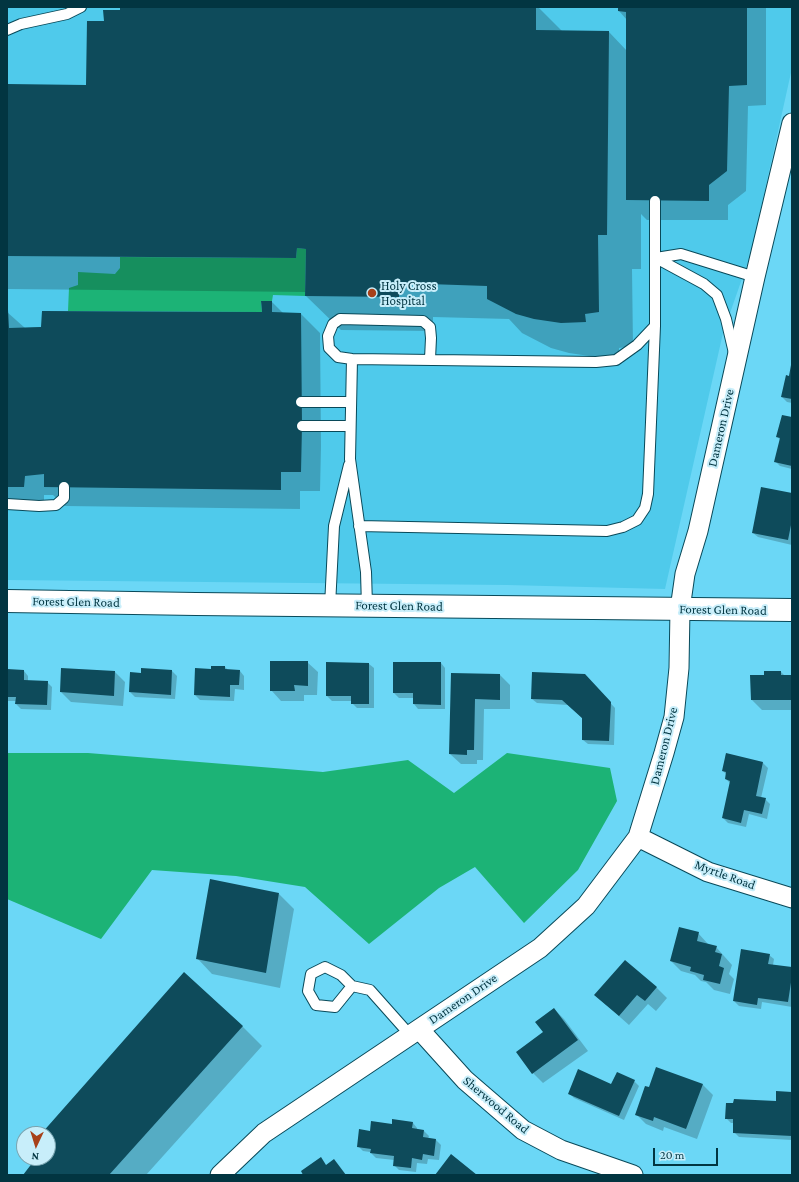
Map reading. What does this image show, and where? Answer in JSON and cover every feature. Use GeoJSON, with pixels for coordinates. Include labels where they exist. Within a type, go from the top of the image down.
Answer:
{"type":"FeatureCollection","features":[{"type":"Feature","properties":{"kind":"street","name":"Dameron Drive"},"geometry":{"type":"LineString","coordinates":[[220,1175],[264,1133],[540,948],[586,906],[638,837],[674,716],[679,668],[680,609],[686,574],[698,531],[755,277],[792,124]]}},
{"type":"Feature","properties":{"kind":"street","name":"Forest Glen Road"},"geometry":{"type":"LineString","coordinates":[[7,601],[330,606],[792,610]]}},
{"type":"Feature","properties":{"kind":"street","name":"Myrtle Road"},"geometry":{"type":"LineString","coordinates":[[638,837],[708,872],[792,898]]}},
{"type":"Feature","properties":{"kind":"street","name":"Sherwood Road"},"geometry":{"type":"LineString","coordinates":[[415,1032],[465,1080],[524,1130],[560,1150],[633,1175]]}},
{"type":"Feature","properties":{"kind":"lane"},"geometry":{"type":"LineString","coordinates":[[7,30],[21,24],[67,14],[81,7]]}},
{"type":"Feature","properties":{"kind":"lane"},"geometry":{"type":"LineString","coordinates":[[359,526],[607,531],[623,527],[637,520],[646,508],[648,494],[655,326],[656,201]]}},
{"type":"Feature","properties":{"kind":"lane"},"geometry":{"type":"LineString","coordinates":[[656,258],[681,254],[755,277]]}},
{"type":"Feature","properties":{"kind":"lane"},"geometry":{"type":"LineString","coordinates":[[656,258],[704,284],[717,295],[726,319],[736,363]]}},
{"type":"Feature","properties":{"kind":"lane"},"geometry":{"type":"LineString","coordinates":[[430,360],[430,328],[423,321],[340,319],[333,324],[328,336],[329,348],[338,357],[352,359],[430,360],[596,362],[616,360],[637,345],[655,326]]}},
{"type":"Feature","properties":{"kind":"lane"},"geometry":{"type":"LineString","coordinates":[[352,359],[350,459],[366,572],[367,606]]}},
{"type":"Feature","properties":{"kind":"lane"},"geometry":{"type":"LineString","coordinates":[[301,402],[351,402]]}},
{"type":"Feature","properties":{"kind":"lane"},"geometry":{"type":"LineString","coordinates":[[302,426],[350,426]]}},
{"type":"Feature","properties":{"kind":"lane"},"geometry":{"type":"LineString","coordinates":[[330,606],[334,526],[350,459]]}},
{"type":"Feature","properties":{"kind":"lane"},"geometry":{"type":"LineString","coordinates":[[7,504],[40,506],[56,505],[64,498],[64,487]]}},
{"type":"Feature","properties":{"kind":"lane"},"geometry":{"type":"LineString","coordinates":[[352,986],[335,1007],[316,1005],[308,991],[311,974],[325,967],[341,975],[352,986],[370,990],[415,1032]]}},
{"type":"Feature","properties":{"kind":"shaded area","name":"Holy Cross Hospital"},"geometry":{"type":"Polygon","coordinates":[[[7,7],[792,7],[792,68],[751,253],[723,333],[665,589],[507,585],[7,580],[7,7]]]}},
{"type":"Feature","properties":{"kind":"green space"},"geometry":{"type":"Polygon","coordinates":[[[297,248],[306,249],[305,296],[273,295],[272,301],[261,301],[262,312],[68,311],[69,288],[78,285],[78,272],[115,274],[120,268],[120,257],[296,258],[297,248]]]}},
{"type":"Feature","properties":{"kind":"green space"},"geometry":{"type":"Polygon","coordinates":[[[7,753],[88,753],[323,772],[408,760],[454,793],[507,753],[610,768],[617,801],[578,870],[524,923],[475,867],[439,888],[369,944],[305,887],[236,876],[152,870],[101,939],[7,899],[7,753]]]}},
{"type":"Feature","properties":{"kind":"building"},"geometry":{"type":"Polygon","coordinates":[[[120,7],[536,7],[536,30],[609,31],[607,235],[598,235],[599,312],[585,314],[586,322],[561,323],[534,319],[516,314],[487,299],[487,286],[399,283],[399,297],[305,296],[306,249],[297,248],[296,258],[7,256],[7,84],[86,85],[87,21],[104,21],[103,10],[120,10],[120,7]]]}},
{"type":"Feature","properties":{"kind":"building"},"geometry":{"type":"Polygon","coordinates":[[[618,7],[747,7],[747,85],[729,86],[727,171],[709,185],[709,201],[626,200],[626,12],[618,11],[618,7]]]}},
{"type":"Feature","properties":{"kind":"building"},"geometry":{"type":"Polygon","coordinates":[[[261,301],[272,301],[272,312],[301,313],[301,472],[281,472],[281,490],[44,487],[44,474],[25,476],[24,487],[7,487],[7,310],[9,328],[41,327],[42,311],[262,312],[261,301]]]}},
{"type":"Feature","properties":{"kind":"building"},"geometry":{"type":"Polygon","coordinates":[[[791,365],[792,399],[781,397],[786,375],[789,376],[791,365]]]}},
{"type":"Feature","properties":{"kind":"building"},"geometry":{"type":"Polygon","coordinates":[[[782,415],[792,417],[792,466],[774,462],[780,438],[776,437],[782,415]]]}},
{"type":"Feature","properties":{"kind":"building"},"geometry":{"type":"Polygon","coordinates":[[[761,487],[792,493],[792,520],[788,540],[752,533],[761,487]]]}},
{"type":"Feature","properties":{"kind":"building"},"geometry":{"type":"Polygon","coordinates":[[[270,661],[308,661],[308,686],[294,685],[295,691],[270,691],[270,661]]]}},
{"type":"Feature","properties":{"kind":"building"},"geometry":{"type":"Polygon","coordinates":[[[326,662],[369,663],[369,704],[351,704],[351,696],[326,696],[326,662]]]}},
{"type":"Feature","properties":{"kind":"building"},"geometry":{"type":"Polygon","coordinates":[[[393,662],[441,662],[441,705],[413,704],[413,693],[393,693],[393,662]]]}},
{"type":"Feature","properties":{"kind":"building"},"geometry":{"type":"Polygon","coordinates":[[[211,666],[225,666],[225,669],[240,670],[239,685],[230,685],[230,697],[194,695],[195,668],[211,669],[211,666]]]}},
{"type":"Feature","properties":{"kind":"building"},"geometry":{"type":"Polygon","coordinates":[[[61,668],[115,671],[114,696],[60,692],[61,668]]]}},
{"type":"Feature","properties":{"kind":"building"},"geometry":{"type":"Polygon","coordinates":[[[141,668],[172,670],[171,695],[129,692],[130,672],[141,673],[141,668]]]}},
{"type":"Feature","properties":{"kind":"building"},"geometry":{"type":"Polygon","coordinates":[[[7,669],[24,670],[24,680],[48,681],[47,705],[15,704],[16,697],[7,697],[7,669]]]}},
{"type":"Feature","properties":{"kind":"building"},"geometry":{"type":"Polygon","coordinates":[[[764,671],[781,671],[781,675],[792,675],[792,700],[751,700],[750,675],[764,675],[764,671]]]}},
{"type":"Feature","properties":{"kind":"building"},"geometry":{"type":"Polygon","coordinates":[[[532,672],[585,674],[611,702],[609,741],[582,740],[582,718],[562,700],[531,699],[532,672]]]}},
{"type":"Feature","properties":{"kind":"building"},"geometry":{"type":"Polygon","coordinates":[[[451,673],[500,674],[500,700],[475,699],[474,750],[467,750],[467,755],[449,754],[451,673]]]}},
{"type":"Feature","properties":{"kind":"building"},"geometry":{"type":"Polygon","coordinates":[[[726,753],[763,762],[756,796],[766,798],[762,814],[744,810],[741,823],[722,818],[730,781],[725,779],[726,772],[722,771],[726,753]]]}},
{"type":"Feature","properties":{"kind":"building"},"geometry":{"type":"Polygon","coordinates":[[[210,879],[279,893],[266,973],[196,959],[210,879]]]}},
{"type":"Feature","properties":{"kind":"building"},"geometry":{"type":"Polygon","coordinates":[[[679,927],[699,932],[697,941],[717,946],[715,952],[722,954],[719,966],[724,968],[720,984],[703,980],[704,975],[690,971],[691,967],[670,961],[679,927]]]}},
{"type":"Feature","properties":{"kind":"building"},"geometry":{"type":"Polygon","coordinates":[[[741,949],[770,954],[768,964],[792,967],[788,1002],[758,998],[757,1005],[733,1001],[741,949]]]}},
{"type":"Feature","properties":{"kind":"building"},"geometry":{"type":"Polygon","coordinates":[[[625,960],[657,987],[645,1001],[637,995],[619,1016],[594,995],[625,960]]]}},
{"type":"Feature","properties":{"kind":"building"},"geometry":{"type":"Polygon","coordinates":[[[184,972],[243,1026],[109,1175],[23,1175],[30,1166],[56,1166],[56,1126],[48,1126],[184,972]]]}},
{"type":"Feature","properties":{"kind":"building"},"geometry":{"type":"Polygon","coordinates":[[[554,1008],[578,1040],[532,1074],[516,1052],[543,1032],[535,1022],[554,1008]]]}},
{"type":"Feature","properties":{"kind":"building"},"geometry":{"type":"Polygon","coordinates":[[[656,1067],[703,1084],[686,1129],[654,1117],[653,1121],[635,1115],[645,1086],[649,1087],[656,1067]]]}},
{"type":"Feature","properties":{"kind":"building"},"geometry":{"type":"Polygon","coordinates":[[[578,1069],[611,1084],[617,1072],[635,1080],[619,1116],[568,1094],[578,1069]]]}},
{"type":"Feature","properties":{"kind":"building"},"geometry":{"type":"Polygon","coordinates":[[[776,1091],[792,1092],[792,1136],[733,1133],[733,1119],[725,1119],[726,1103],[733,1103],[734,1099],[776,1101],[776,1091]]]}},
{"type":"Feature","properties":{"kind":"building"},"geometry":{"type":"Polygon","coordinates":[[[392,1119],[413,1122],[412,1128],[424,1130],[423,1137],[436,1139],[434,1156],[423,1154],[422,1160],[412,1158],[411,1168],[393,1166],[394,1156],[370,1153],[371,1149],[357,1147],[359,1129],[370,1131],[371,1121],[392,1124],[392,1119]]]}},
{"type":"Feature","properties":{"kind":"building"},"geometry":{"type":"Polygon","coordinates":[[[451,1154],[477,1175],[435,1175],[451,1154]]]}},
{"type":"Feature","properties":{"kind":"building"},"geometry":{"type":"Polygon","coordinates":[[[321,1157],[326,1165],[334,1159],[346,1175],[303,1175],[301,1171],[321,1157]]]}},
{"type":"Feature","properties":{"kind":"place","name":"Holy Cross Hospital"},"geometry":{"type":"Point","coordinates":[372,293]}}]}
